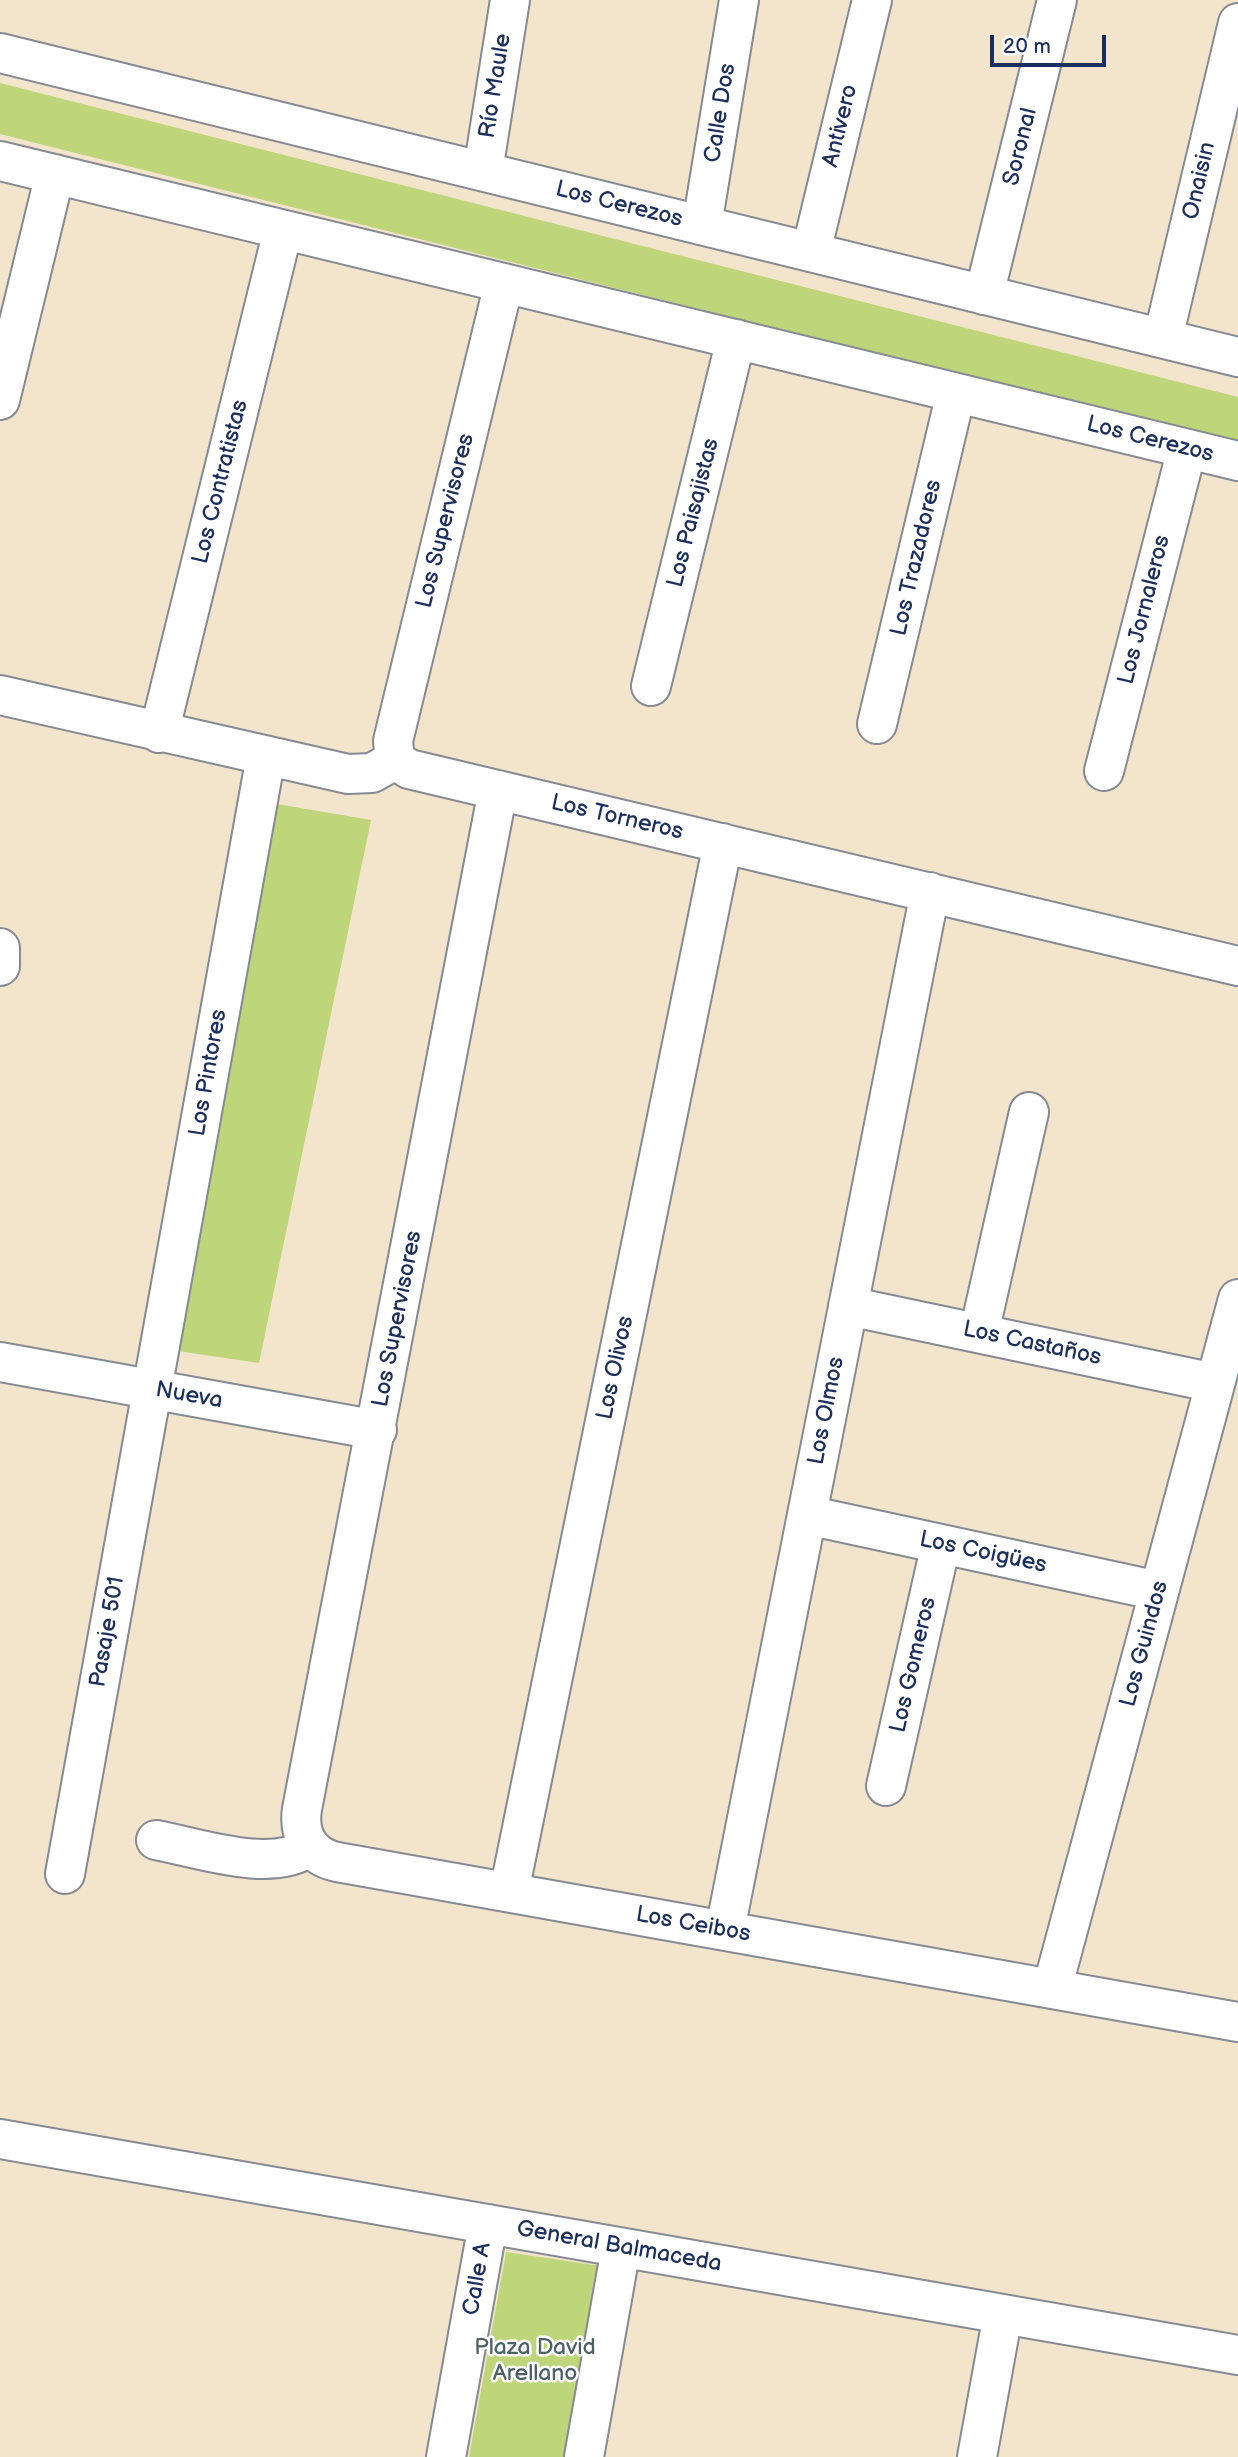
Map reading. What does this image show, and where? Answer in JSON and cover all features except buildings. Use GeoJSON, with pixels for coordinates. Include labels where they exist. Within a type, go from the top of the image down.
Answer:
{"type":"FeatureCollection","features":[{"type":"Feature","properties":{"kind":"street","name":"Río Maule"},"geometry":{"type":"LineString","coordinates":[[483,172],[510,0]]}},
{"type":"Feature","properties":{"kind":"street","name":"Calle Dos"},"geometry":{"type":"LineString","coordinates":[[702,225],[739,0]]}},
{"type":"Feature","properties":{"kind":"street","name":"Antivero"},"geometry":{"type":"LineString","coordinates":[[811,252],[872,0]]}},
{"type":"Feature","properties":{"kind":"street","name":"Soronal"},"geometry":{"type":"LineString","coordinates":[[985,295],[1058,0]]}},
{"type":"Feature","properties":{"kind":"street","name":"Onaisin"},"geometry":{"type":"LineString","coordinates":[[1163,338],[1238,23]]}},
{"type":"Feature","properties":{"kind":"street","name":"Los Cerezos"},"geometry":{"type":"LineString","coordinates":[[0,53],[1238,357]]}},
{"type":"Feature","properties":{"kind":"street","name":"Los Cerezos"},"geometry":{"type":"LineString","coordinates":[[0,161],[1238,461]]}},
{"type":"Feature","properties":{"kind":"street"},"geometry":{"type":"LineString","coordinates":[[0,400],[55,174]]}},
{"type":"Feature","properties":{"kind":"street","name":"Los Contratistas"},"geometry":{"type":"LineString","coordinates":[[159,733],[283,230]]}},
{"type":"Feature","properties":{"kind":"street","name":"Los Supervisores"},"geometry":{"type":"LineString","coordinates":[[395,760],[393,741],[503,283]]}},
{"type":"Feature","properties":{"kind":"street","name":"Los Paisajistas"},"geometry":{"type":"LineString","coordinates":[[651,686],[736,339]]}},
{"type":"Feature","properties":{"kind":"street","name":"Los Trazadores"},"geometry":{"type":"LineString","coordinates":[[877,724],[956,393]]}},
{"type":"Feature","properties":{"kind":"street","name":"Los Jornaleros"},"geometry":{"type":"LineString","coordinates":[[1104,771],[1187,449]]}},
{"type":"Feature","properties":{"kind":"street"},"geometry":{"type":"LineString","coordinates":[[0,695],[159,733],[360,775],[384,768],[395,760]]}},
{"type":"Feature","properties":{"kind":"street","name":"Los Pintores"},"geometry":{"type":"LineString","coordinates":[[152,1390],[266,756]]}},
{"type":"Feature","properties":{"kind":"street","name":"Los Torneros"},"geometry":{"type":"LineString","coordinates":[[395,760],[409,769],[1238,966]]}},
{"type":"Feature","properties":{"kind":"street","name":"Los Supervisores"},"geometry":{"type":"LineString","coordinates":[[309,1847],[300,1822],[498,790]]}},
{"type":"Feature","properties":{"kind":"street","name":"Los Olivos"},"geometry":{"type":"LineString","coordinates":[[509,1892],[723,843]]}},
{"type":"Feature","properties":{"kind":"street","name":"Los Olmos"},"geometry":{"type":"LineString","coordinates":[[725,1930],[930,892]]}},
{"type":"Feature","properties":{"kind":"street"},"geometry":{"type":"LineString","coordinates":[[0,948],[0,966]]}},
{"type":"Feature","properties":{"kind":"street"},"geometry":{"type":"LineString","coordinates":[[979,1333],[1029,1112]]}},
{"type":"Feature","properties":{"kind":"street","name":"Los Guindos"},"geometry":{"type":"LineString","coordinates":[[1052,1989],[1238,1299]]}},
{"type":"Feature","properties":{"kind":"street","name":"Los Castaños"},"geometry":{"type":"LineString","coordinates":[[848,1306],[1215,1383]]}},
{"type":"Feature","properties":{"kind":"street","name":"Nueva"},"geometry":{"type":"LineString","coordinates":[[0,1362],[377,1430]]}},
{"type":"Feature","properties":{"kind":"street","name":"Pasaje 501"},"geometry":{"type":"LineString","coordinates":[[65,1874],[152,1390]]}},
{"type":"Feature","properties":{"kind":"street","name":"Los Coigües"},"geometry":{"type":"LineString","coordinates":[[807,1515],[1159,1591]]}},
{"type":"Feature","properties":{"kind":"street","name":"Los Gomeros"},"geometry":{"type":"LineString","coordinates":[[886,1786],[942,1544]]}},
{"type":"Feature","properties":{"kind":"street"},"geometry":{"type":"LineString","coordinates":[[156,1840],[272,1861],[297,1856],[309,1847]]}},
{"type":"Feature","properties":{"kind":"street","name":"Los Ceibos"},"geometry":{"type":"LineString","coordinates":[[309,1847],[327,1859],[1238,2022]]}},
{"type":"Feature","properties":{"kind":"street","name":"General Balmaceda"},"geometry":{"type":"LineString","coordinates":[[0,2139],[1238,2355]]}},
{"type":"Feature","properties":{"kind":"street","name":"Calle A"},"geometry":{"type":"LineString","coordinates":[[446,2457],[488,2224]]}},
{"type":"Feature","properties":{"kind":"street"},"geometry":{"type":"LineString","coordinates":[[584,2457],[621,2248]]}},
{"type":"Feature","properties":{"kind":"street"},"geometry":{"type":"LineString","coordinates":[[977,2457],[1003,2314]]}},
{"type":"Feature","properties":{"kind":"green space"},"geometry":{"type":"Polygon","coordinates":[[[0,83],[1238,397],[1238,444],[0,134],[0,83]]]}},
{"type":"Feature","properties":{"kind":"green space"},"geometry":{"type":"Polygon","coordinates":[[[277,804],[371,820],[259,1363],[171,1350],[277,804]]]}},
{"type":"Feature","properties":{"kind":"green space","name":"Plaza David Arellano"},"geometry":{"type":"Polygon","coordinates":[[[506,2252],[601,2266],[567,2457],[469,2457],[506,2252]]]}}]}
